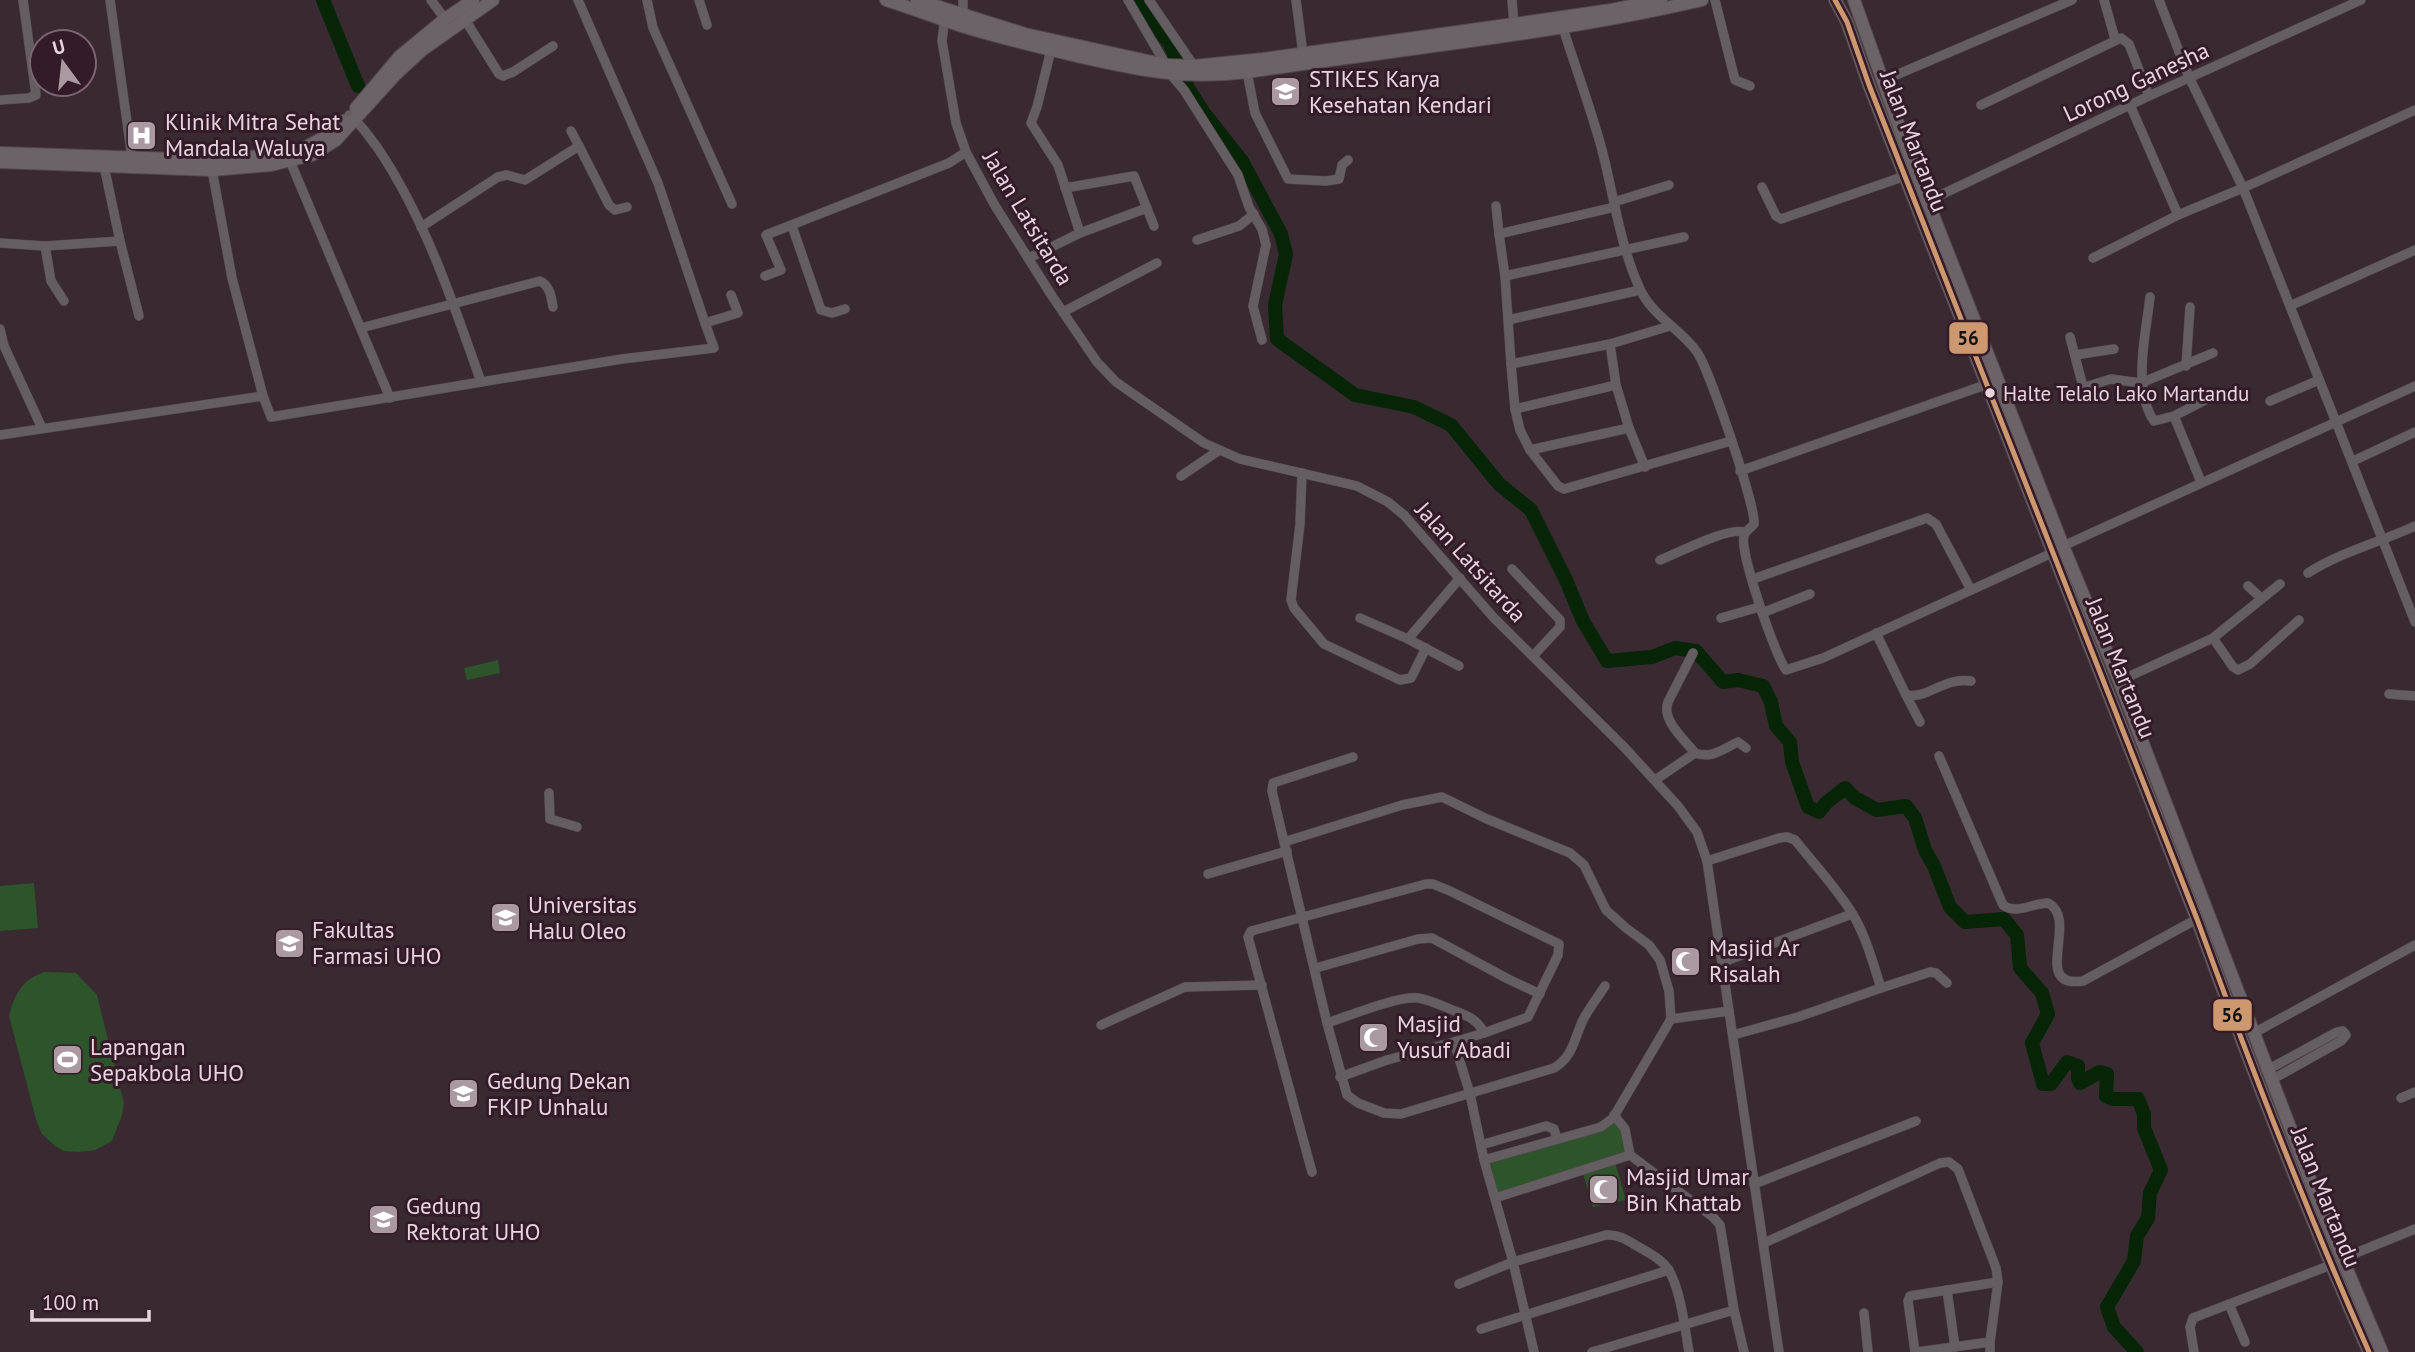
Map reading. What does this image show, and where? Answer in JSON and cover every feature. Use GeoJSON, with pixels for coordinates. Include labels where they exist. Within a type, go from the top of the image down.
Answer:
{"type":"FeatureCollection","features":[{"type":"Feature","properties":{"kind":"highway"},"geometry":{"type":"LineString","coordinates":[[0,153],[132,158],[212,170],[248,168],[290,161],[328,147],[399,57],[473,0]]}},
{"type":"Feature","properties":{"kind":"highway"},"geometry":{"type":"LineString","coordinates":[[0,162],[104,166],[175,164],[288,152],[332,133],[353,117],[408,63],[493,0]]}},
{"type":"Feature","properties":{"kind":"highway"},"geometry":{"type":"LineString","coordinates":[[886,0],[945,15],[1051,50],[1171,70],[1247,72],[1514,24],[1702,0]]}},
{"type":"Feature","properties":{"kind":"highway"},"geometry":{"type":"LineString","coordinates":[[917,0],[945,15],[963,16],[1141,65]]}},
{"type":"Feature","properties":{"kind":"highway"},"geometry":{"type":"LineString","coordinates":[[1194,71],[1303,54],[1365,50],[1563,28],[1638,10],[1661,0]]}},
{"type":"Feature","properties":{"kind":"highway","name":"Jalan Martandu"},"geometry":{"type":"LineString","coordinates":[[1835,0],[1847,22],[1905,176],[1964,308],[2057,549]]}},
{"type":"Feature","properties":{"kind":"highway","name":"Jalan Martandu"},"geometry":{"type":"LineString","coordinates":[[1854,0],[1928,201],[1988,384],[2087,621],[2241,1039],[2316,1210],[2369,1352]]}},
{"type":"Feature","properties":{"kind":"highway","name":"Jalan Martandu"},"geometry":{"type":"LineString","coordinates":[[2087,621],[2119,681],[2271,1074],[2316,1210]]}},
{"type":"Feature","properties":{"kind":"highway","name":"Jalan Martandu"},"geometry":{"type":"LineString","coordinates":[[2336,1262],[2382,1352]]}},
{"type":"Feature","properties":{"kind":"street"},"geometry":{"type":"LineString","coordinates":[[0,100],[36,95],[23,0]]}},
{"type":"Feature","properties":{"kind":"street"},"geometry":{"type":"LineString","coordinates":[[110,0],[132,158]]}},
{"type":"Feature","properties":{"kind":"street"},"geometry":{"type":"LineString","coordinates":[[431,0],[445,19]]}},
{"type":"Feature","properties":{"kind":"street"},"geometry":{"type":"LineString","coordinates":[[212,170],[232,278],[263,396],[270,414],[275,417],[632,358],[714,348],[657,183],[578,0]]}},
{"type":"Feature","properties":{"kind":"street"},"geometry":{"type":"LineString","coordinates":[[648,0],[653,28],[733,204]]}},
{"type":"Feature","properties":{"kind":"street"},"geometry":{"type":"LineString","coordinates":[[699,0],[707,25]]}},
{"type":"Feature","properties":{"kind":"street"},"geometry":{"type":"LineString","coordinates":[[963,0],[963,16]]}},
{"type":"Feature","properties":{"kind":"street"},"geometry":{"type":"LineString","coordinates":[[1128,0],[1238,175],[1262,229],[1266,246],[1253,306],[1262,340]]}},
{"type":"Feature","properties":{"kind":"street"},"geometry":{"type":"LineString","coordinates":[[1149,0],[1194,71]]}},
{"type":"Feature","properties":{"kind":"street"},"geometry":{"type":"LineString","coordinates":[[1296,0],[1303,54]]}},
{"type":"Feature","properties":{"kind":"street"},"geometry":{"type":"LineString","coordinates":[[1512,0],[1514,24]]}},
{"type":"Feature","properties":{"kind":"street"},"geometry":{"type":"LineString","coordinates":[[1715,0],[1735,80],[1750,86]]}},
{"type":"Feature","properties":{"kind":"street"},"geometry":{"type":"LineString","coordinates":[[1882,81],[2073,0]]}},
{"type":"Feature","properties":{"kind":"street"},"geometry":{"type":"LineString","coordinates":[[2104,0],[2115,40]]}},
{"type":"Feature","properties":{"kind":"street"},"geometry":{"type":"LineString","coordinates":[[2159,0],[2189,77],[2243,188],[2415,622]]}},
{"type":"Feature","properties":{"kind":"street","name":"Lorong Ganesha"},"geometry":{"type":"LineString","coordinates":[[1928,201],[2189,77],[2361,0]]}},
{"type":"Feature","properties":{"kind":"street","name":"Jalan Latsitarda"},"geometry":{"type":"LineString","coordinates":[[945,15],[942,41],[949,89],[966,152],[994,204],[1063,313],[1086,347],[1116,382],[1219,451],[1240,459],[1357,486],[1388,502],[1412,523],[1494,618],[1655,780],[1693,826],[1706,861],[1723,962],[1779,1352]]}},
{"type":"Feature","properties":{"kind":"street"},"geometry":{"type":"LineString","coordinates":[[464,19],[499,74],[503,76],[553,46]]}},
{"type":"Feature","properties":{"kind":"street"},"geometry":{"type":"LineString","coordinates":[[1563,28],[1602,150],[1640,290],[1670,326],[1696,351],[1731,441],[1755,518],[1754,524],[1745,532],[1743,543],[1761,610],[1786,670],[1823,658],[2201,482],[2415,386]]}},
{"type":"Feature","properties":{"kind":"street"},"geometry":{"type":"LineString","coordinates":[[1981,105],[2115,40],[2124,39],[2129,44],[2149,96]]}},
{"type":"Feature","properties":{"kind":"street"},"geometry":{"type":"LineString","coordinates":[[1051,50],[1031,123],[1055,157],[1080,233]]}},
{"type":"Feature","properties":{"kind":"street"},"geometry":{"type":"LineString","coordinates":[[1247,72],[1255,113],[1288,178],[1326,181],[1339,179],[1342,165],[1348,160]]}},
{"type":"Feature","properties":{"kind":"street"},"geometry":{"type":"LineString","coordinates":[[2130,105],[2178,215]]}},
{"type":"Feature","properties":{"kind":"street"},"geometry":{"type":"LineString","coordinates":[[2093,258],[2178,215],[2415,110]]}},
{"type":"Feature","properties":{"kind":"street"},"geometry":{"type":"LineString","coordinates":[[353,117],[404,188],[454,303],[481,382]]}},
{"type":"Feature","properties":{"kind":"street"},"geometry":{"type":"LineString","coordinates":[[571,131],[609,205],[615,210],[627,207]]}},
{"type":"Feature","properties":{"kind":"street"},"geometry":{"type":"LineString","coordinates":[[421,227],[498,177],[506,175],[525,180],[579,146]]}},
{"type":"Feature","properties":{"kind":"street"},"geometry":{"type":"LineString","coordinates":[[765,276],[781,270],[766,235],[949,163],[966,152]]}},
{"type":"Feature","properties":{"kind":"street"},"geometry":{"type":"LineString","coordinates":[[290,161],[390,398]]}},
{"type":"Feature","properties":{"kind":"street"},"geometry":{"type":"LineString","coordinates":[[104,166],[139,317]]}},
{"type":"Feature","properties":{"kind":"street"},"geometry":{"type":"LineString","coordinates":[[1065,188],[1135,176],[1154,226]]}},
{"type":"Feature","properties":{"kind":"street"},"geometry":{"type":"LineString","coordinates":[[1762,187],[1776,216],[1781,219],[1905,176]]}},
{"type":"Feature","properties":{"kind":"street"},"geometry":{"type":"LineString","coordinates":[[1499,234],[1615,204],[1669,185]]}},
{"type":"Feature","properties":{"kind":"street"},"geometry":{"type":"LineString","coordinates":[[1496,206],[1505,276],[1515,409],[1520,430],[1530,450],[1558,486],[1564,489],[1731,441]]}},
{"type":"Feature","properties":{"kind":"street"},"geometry":{"type":"LineString","coordinates":[[1029,258],[1080,233],[1147,208]]}},
{"type":"Feature","properties":{"kind":"street"},"geometry":{"type":"LineString","coordinates":[[1197,240],[1239,226],[1254,214]]}},
{"type":"Feature","properties":{"kind":"street"},"geometry":{"type":"LineString","coordinates":[[792,226],[821,310],[832,313],[845,309]]}},
{"type":"Feature","properties":{"kind":"street"},"geometry":{"type":"LineString","coordinates":[[1505,276],[1684,237]]}},
{"type":"Feature","properties":{"kind":"street"},"geometry":{"type":"LineString","coordinates":[[0,243],[45,246],[120,240]]}},
{"type":"Feature","properties":{"kind":"street"},"geometry":{"type":"LineString","coordinates":[[45,246],[51,281],[64,301]]}},
{"type":"Feature","properties":{"kind":"street"},"geometry":{"type":"LineString","coordinates":[[2291,305],[2415,250]]}},
{"type":"Feature","properties":{"kind":"street"},"geometry":{"type":"LineString","coordinates":[[1063,313],[1157,262]]}},
{"type":"Feature","properties":{"kind":"street"},"geometry":{"type":"LineString","coordinates":[[361,328],[540,281],[550,290],[553,307]]}},
{"type":"Feature","properties":{"kind":"street"},"geometry":{"type":"LineString","coordinates":[[1508,320],[1640,290]]}},
{"type":"Feature","properties":{"kind":"street"},"geometry":{"type":"LineString","coordinates":[[705,323],[738,313],[731,295]]}},
{"type":"Feature","properties":{"kind":"street"},"geometry":{"type":"LineString","coordinates":[[2150,296],[2141,383],[2154,421],[2174,416],[2219,393]]}},
{"type":"Feature","properties":{"kind":"street"},"geometry":{"type":"LineString","coordinates":[[2186,366],[2190,307]]}},
{"type":"Feature","properties":{"kind":"street"},"geometry":{"type":"LineString","coordinates":[[1511,364],[1609,344],[1670,326]]}},
{"type":"Feature","properties":{"kind":"street"},"geometry":{"type":"LineString","coordinates":[[0,329],[4,346],[42,428]]}},
{"type":"Feature","properties":{"kind":"street"},"geometry":{"type":"LineString","coordinates":[[2070,337],[2084,387],[2111,379],[2141,383],[2213,353]]}},
{"type":"Feature","properties":{"kind":"street"},"geometry":{"type":"LineString","coordinates":[[1609,344],[1616,386],[1645,467]]}},
{"type":"Feature","properties":{"kind":"street"},"geometry":{"type":"LineString","coordinates":[[2075,355],[2114,349]]}},
{"type":"Feature","properties":{"kind":"street"},"geometry":{"type":"LineString","coordinates":[[2270,401],[2319,380]]}},
{"type":"Feature","properties":{"kind":"street"},"geometry":{"type":"LineString","coordinates":[[1740,471],[1988,384]]}},
{"type":"Feature","properties":{"kind":"street"},"geometry":{"type":"LineString","coordinates":[[1515,409],[1616,386]]}},
{"type":"Feature","properties":{"kind":"street"},"geometry":{"type":"LineString","coordinates":[[0,435],[263,396]]}},
{"type":"Feature","properties":{"kind":"street"},"geometry":{"type":"LineString","coordinates":[[2174,416],[2201,482]]}},
{"type":"Feature","properties":{"kind":"street"},"geometry":{"type":"LineString","coordinates":[[1530,450],[1629,428]]}},
{"type":"Feature","properties":{"kind":"street"},"geometry":{"type":"LineString","coordinates":[[2353,461],[2415,432]]}},
{"type":"Feature","properties":{"kind":"street"},"geometry":{"type":"LineString","coordinates":[[1181,476],[1219,451]]}},
{"type":"Feature","properties":{"kind":"street"},"geometry":{"type":"LineString","coordinates":[[1302,473],[1300,524],[1291,600],[1294,608],[1324,644],[1400,680],[1411,678],[1426,648]]}},
{"type":"Feature","properties":{"kind":"street"},"geometry":{"type":"LineString","coordinates":[[1753,579],[1927,519],[1936,524],[1971,590]]}},
{"type":"Feature","properties":{"kind":"street"},"geometry":{"type":"LineString","coordinates":[[2308,572],[2337,556],[2415,526]]}},
{"type":"Feature","properties":{"kind":"street"},"geometry":{"type":"LineString","coordinates":[[1660,559],[1716,537],[1732,532],[1745,532]]}},
{"type":"Feature","properties":{"kind":"street"},"geometry":{"type":"LineString","coordinates":[[1512,569],[1560,620],[1560,627],[1533,656]]}},
{"type":"Feature","properties":{"kind":"street"},"geometry":{"type":"LineString","coordinates":[[1408,639],[1460,578]]}},
{"type":"Feature","properties":{"kind":"street"},"geometry":{"type":"LineString","coordinates":[[2119,681],[2213,638],[2280,584]]}},
{"type":"Feature","properties":{"kind":"street"},"geometry":{"type":"LineString","coordinates":[[2248,586],[2261,598]]}},
{"type":"Feature","properties":{"kind":"street"},"geometry":{"type":"LineString","coordinates":[[1721,618],[1761,610],[1810,594]]}},
{"type":"Feature","properties":{"kind":"street"},"geometry":{"type":"LineString","coordinates":[[1360,618],[1459,666]]}},
{"type":"Feature","properties":{"kind":"street"},"geometry":{"type":"LineString","coordinates":[[2213,638],[2238,670],[2250,664],[2299,620]]}},
{"type":"Feature","properties":{"kind":"street"},"geometry":{"type":"LineString","coordinates":[[1876,633],[1920,722]]}},
{"type":"Feature","properties":{"kind":"street"},"geometry":{"type":"LineString","coordinates":[[1693,653],[1668,702],[1665,714],[1695,753]]}},
{"type":"Feature","properties":{"kind":"street"},"geometry":{"type":"LineString","coordinates":[[1906,695],[1921,694],[1957,679],[1971,681]]}},
{"type":"Feature","properties":{"kind":"street"},"geometry":{"type":"LineString","coordinates":[[2389,694],[2415,696]]}},
{"type":"Feature","properties":{"kind":"street"},"geometry":{"type":"LineString","coordinates":[[1655,780],[1695,753],[1712,755],[1738,742],[1746,748]]}},
{"type":"Feature","properties":{"kind":"street"},"geometry":{"type":"LineString","coordinates":[[1938,756],[2003,905],[2007,909],[2013,909],[2048,904],[2056,911],[2060,934],[2056,968],[2062,977],[2071,981],[2083,981],[2197,919]]}},
{"type":"Feature","properties":{"kind":"street"},"geometry":{"type":"LineString","coordinates":[[1353,757],[1273,782],[1272,791],[1340,1077],[1347,1095],[1353,1101],[1384,1113],[1395,1115],[1412,1112],[1562,1063],[1571,1051],[1583,1019],[1605,986]]}},
{"type":"Feature","properties":{"kind":"street"},"geometry":{"type":"LineString","coordinates":[[549,793],[550,819],[577,827]]}},
{"type":"Feature","properties":{"kind":"street"},"geometry":{"type":"LineString","coordinates":[[1208,874],[1402,805],[1442,796],[1487,819],[1570,853],[1584,865],[1606,910],[1626,929],[1649,945],[1660,960],[1669,991],[1671,1019],[1614,1115],[1601,1127],[1484,1160]]}},
{"type":"Feature","properties":{"kind":"street"},"geometry":{"type":"LineString","coordinates":[[1706,861],[1787,837],[1795,841],[1830,881],[1852,914],[1881,988]]}},
{"type":"Feature","properties":{"kind":"street"},"geometry":{"type":"LineString","coordinates":[[1312,1172],[1248,933],[1375,896],[1433,884],[1559,944],[1560,952],[1527,1019],[1387,1060],[1340,1077]]}},
{"type":"Feature","properties":{"kind":"street"},"geometry":{"type":"LineString","coordinates":[[1723,962],[1852,914]]}},
{"type":"Feature","properties":{"kind":"street"},"geometry":{"type":"LineString","coordinates":[[1316,968],[1418,939],[1432,938],[1540,994]]}},
{"type":"Feature","properties":{"kind":"street"},"geometry":{"type":"LineString","coordinates":[[2254,1033],[2415,946]]}},
{"type":"Feature","properties":{"kind":"street"},"geometry":{"type":"LineString","coordinates":[[1733,1035],[1798,1017],[1930,972],[1936,973],[1947,984]]}},
{"type":"Feature","properties":{"kind":"street"},"geometry":{"type":"LineString","coordinates":[[1101,1025],[1185,987],[1262,985]]}},
{"type":"Feature","properties":{"kind":"street"},"geometry":{"type":"LineString","coordinates":[[1327,1023],[1415,998],[1465,1014],[1477,1021],[1484,1033]]}},
{"type":"Feature","properties":{"kind":"street"},"geometry":{"type":"LineString","coordinates":[[1671,1019],[1729,1011]]}},
{"type":"Feature","properties":{"kind":"street"},"geometry":{"type":"LineString","coordinates":[[2342,1030],[2346,1035],[2341,1041],[2271,1074],[2337,1032],[2342,1030]]}},
{"type":"Feature","properties":{"kind":"street"},"geometry":{"type":"LineString","coordinates":[[1454,1042],[1470,1094],[1484,1160],[1513,1262],[1534,1352]]}},
{"type":"Feature","properties":{"kind":"street"},"geometry":{"type":"LineString","coordinates":[[2402,1098],[2415,1092]]}},
{"type":"Feature","properties":{"kind":"street"},"geometry":{"type":"LineString","coordinates":[[1614,1115],[1625,1129],[1630,1155],[1720,1225],[1744,1352]]}},
{"type":"Feature","properties":{"kind":"street"},"geometry":{"type":"LineString","coordinates":[[1754,1184],[1916,1121]]}},
{"type":"Feature","properties":{"kind":"street"},"geometry":{"type":"LineString","coordinates":[[1481,1145],[1545,1126],[1554,1129],[1558,1139]]}},
{"type":"Feature","properties":{"kind":"street"},"geometry":{"type":"LineString","coordinates":[[1495,1198],[1630,1155]]}},
{"type":"Feature","properties":{"kind":"street"},"geometry":{"type":"LineString","coordinates":[[1764,1243],[1940,1163],[1949,1162],[1958,1169],[1990,1249],[1998,1282],[1990,1347],[1955,1347],[1916,1352],[1909,1298],[1913,1295],[1998,1282]]}},
{"type":"Feature","properties":{"kind":"street"},"geometry":{"type":"LineString","coordinates":[[2194,1352],[2190,1321],[2415,1229]]}},
{"type":"Feature","properties":{"kind":"street"},"geometry":{"type":"LineString","coordinates":[[1459,1284],[1513,1262],[1611,1235],[1648,1252],[1669,1270],[1689,1352]]}},
{"type":"Feature","properties":{"kind":"street"},"geometry":{"type":"LineString","coordinates":[[1481,1329],[1669,1270]]}},
{"type":"Feature","properties":{"kind":"street"},"geometry":{"type":"LineString","coordinates":[[1947,1290],[1955,1347]]}},
{"type":"Feature","properties":{"kind":"street"},"geometry":{"type":"LineString","coordinates":[[2229,1304],[2245,1342]]}},
{"type":"Feature","properties":{"kind":"street"},"geometry":{"type":"LineString","coordinates":[[1592,1352],[1734,1310]]}},
{"type":"Feature","properties":{"kind":"street"},"geometry":{"type":"LineString","coordinates":[[1864,1313],[1868,1352]]}},
{"type":"Feature","properties":{"kind":"green space"},"geometry":{"type":"Polygon","coordinates":[[[498,660],[500,673],[467,680],[464,668],[498,660]]]}},
{"type":"Feature","properties":{"kind":"green space"},"geometry":{"type":"Polygon","coordinates":[[[34,883],[38,928],[0,931],[0,886],[34,883]]]}},
{"type":"Feature","properties":{"kind":"green space","name":"Lapangan Sepakbola UHO"},"geometry":{"type":"Polygon","coordinates":[[[45,972],[76,973],[97,995],[124,1103],[112,1141],[95,1150],[64,1151],[42,1134],[37,1123],[9,1016],[20,989],[30,979],[45,972]]]}},
{"type":"Feature","properties":{"kind":"green space"},"geometry":{"type":"Polygon","coordinates":[[[1616,1118],[1625,1129],[1630,1155],[1614,1159],[1626,1200],[1593,1207],[1582,1170],[1495,1198],[1485,1160],[1616,1118]]]}},
{"type":"Feature","properties":{"kind":"waterway"},"geometry":{"type":"LineString","coordinates":[[323,0],[358,86]]}},
{"type":"Feature","properties":{"kind":"waterway"},"geometry":{"type":"LineString","coordinates":[[1135,0],[1170,44],[1188,88],[1242,161],[1281,234],[1286,254],[1275,305],[1277,339],[1355,395],[1414,407],[1451,425],[1499,484],[1531,510],[1583,621],[1607,661],[1652,657],[1675,648],[1696,651],[1723,682],[1738,680],[1763,686],[1771,702],[1776,726],[1790,742],[1792,762],[1808,807],[1819,812],[1845,788],[1855,798],[1877,810],[1906,806],[1915,818],[1925,850],[1950,907],[1965,922],[2004,919],[2017,935],[2020,968],[2042,993],[2048,1014],[2032,1043],[2043,1084],[2051,1084],[2067,1062],[2078,1066],[2080,1083],[2100,1072],[2107,1074],[2106,1096],[2113,1099],[2138,1099],[2144,1114],[2144,1128],[2161,1170],[2150,1193],[2148,1218],[2137,1236],[2134,1261],[2107,1307],[2114,1327],[2137,1352]]}},
{"type":"Feature","properties":{"kind":"transit line","name":"56"},"geometry":{"type":"LineString","coordinates":[[1835,0],[1847,22],[1869,85],[2197,919],[2279,1137],[2369,1352]]}},
{"type":"Feature","properties":{"kind":"place","name":"STIKES Karya Kesehatan Kendari"},"geometry":{"type":"Point","coordinates":[1286,92]}},
{"type":"Feature","properties":{"kind":"place","name":"Klinik Mitra Sehat Mandala Waluya"},"geometry":{"type":"Point","coordinates":[142,135]}},
{"type":"Feature","properties":{"kind":"place","name":"Halte Telalo Lako Martandu"},"geometry":{"type":"Point","coordinates":[1990,393]}},
{"type":"Feature","properties":{"kind":"place","name":"Universitas Halu Oleo"},"geometry":{"type":"Point","coordinates":[505,918]}},
{"type":"Feature","properties":{"kind":"place","name":"Fakultas Farmasi UHO"},"geometry":{"type":"Point","coordinates":[289,943]}},
{"type":"Feature","properties":{"kind":"place","name":"Masjid Ar Risalah"},"geometry":{"type":"Point","coordinates":[1686,961]}},
{"type":"Feature","properties":{"kind":"place","name":"Masjid Yusuf Abadi"},"geometry":{"type":"Point","coordinates":[1374,1037]}},
{"type":"Feature","properties":{"kind":"place","name":"Lapangan Sepakbola UHO"},"geometry":{"type":"Point","coordinates":[67,1060]}},
{"type":"Feature","properties":{"kind":"place","name":"Gedung Dekan FKIP Unhalu"},"geometry":{"type":"Point","coordinates":[464,1094]}},
{"type":"Feature","properties":{"kind":"place","name":"Masjid Umar Bin Khattab"},"geometry":{"type":"Point","coordinates":[1603,1190]}},
{"type":"Feature","properties":{"kind":"place","name":"Gedung Rektorat UHO"},"geometry":{"type":"Point","coordinates":[383,1219]}}]}
